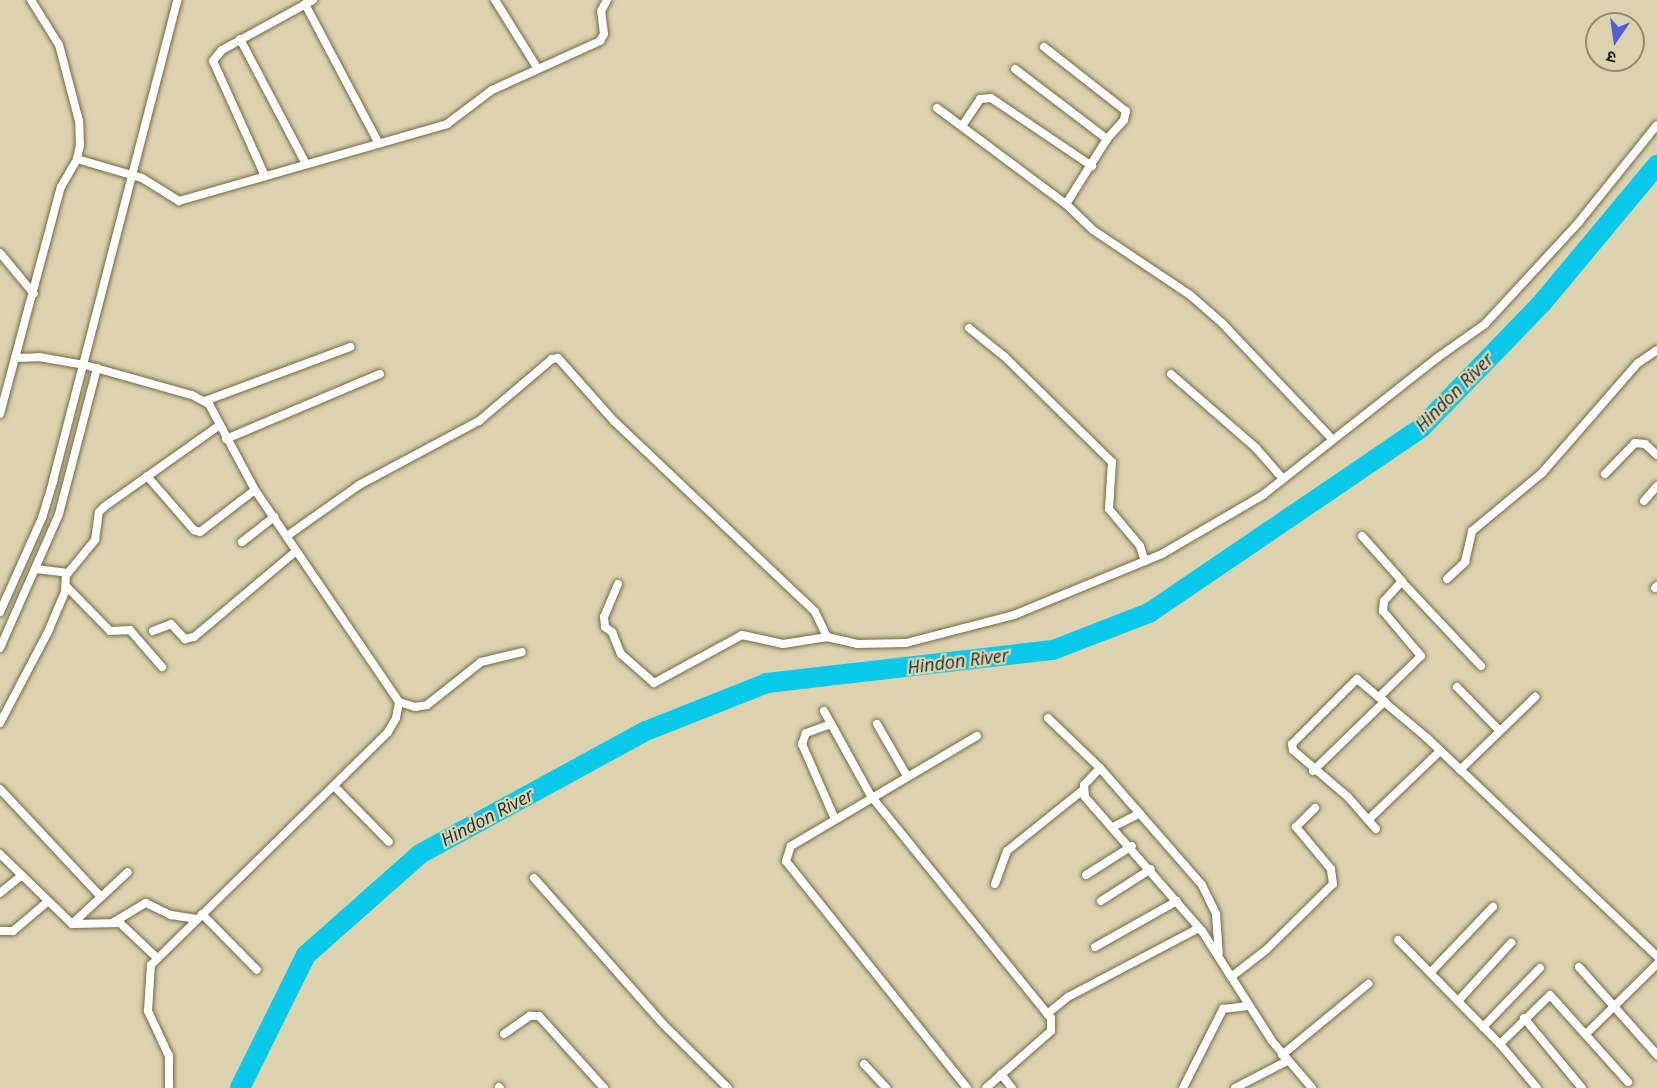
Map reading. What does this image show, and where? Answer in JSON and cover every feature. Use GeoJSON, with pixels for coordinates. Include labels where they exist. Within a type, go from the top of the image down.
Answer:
{"type":"FeatureCollection","features":[{"type":"Feature","properties":{"kind":"street"},"geometry":{"type":"LineString","coordinates":[[0,414],[61,187],[77,159],[79,121],[66,70],[49,24],[31,0]]}},
{"type":"Feature","properties":{"kind":"street"},"geometry":{"type":"LineString","coordinates":[[0,612],[42,518],[85,365],[177,0]]}},
{"type":"Feature","properties":{"kind":"street"},"geometry":{"type":"LineString","coordinates":[[495,0],[538,69]]}},
{"type":"Feature","properties":{"kind":"street"},"geometry":{"type":"LineString","coordinates":[[77,159],[134,175],[178,201],[447,124],[492,90],[600,41],[604,34],[601,11],[608,0]]}},
{"type":"Feature","properties":{"kind":"street"},"geometry":{"type":"LineString","coordinates":[[265,176],[214,68],[216,55],[240,39],[309,2],[378,142]]}},
{"type":"Feature","properties":{"kind":"street"},"geometry":{"type":"LineString","coordinates":[[240,39],[306,164]]}},
{"type":"Feature","properties":{"kind":"street"},"geometry":{"type":"LineString","coordinates":[[1044,47],[1126,111],[1124,120],[1107,139],[1066,204]]}},
{"type":"Feature","properties":{"kind":"street"},"geometry":{"type":"LineString","coordinates":[[1015,69],[1107,139]]}},
{"type":"Feature","properties":{"kind":"street"},"geometry":{"type":"LineString","coordinates":[[962,126],[980,99],[991,98],[1092,166]]}},
{"type":"Feature","properties":{"kind":"street"},"geometry":{"type":"LineString","coordinates":[[937,108],[1066,204],[1093,230],[1158,271],[1222,323],[1332,439]]}},
{"type":"Feature","properties":{"kind":"street"},"geometry":{"type":"LineString","coordinates":[[618,584],[604,617],[604,627],[612,632],[621,654],[654,683],[742,635],[783,644],[827,637],[857,644],[906,643],[1014,615],[1145,561],[1247,506],[1485,324],[1559,245],[1657,125]]}},
{"type":"Feature","properties":{"kind":"street"},"geometry":{"type":"LineString","coordinates":[[0,253],[34,294]]}},
{"type":"Feature","properties":{"kind":"street"},"geometry":{"type":"LineString","coordinates":[[969,328],[1005,357],[1112,462],[1109,509],[1140,546],[1145,561]]}},
{"type":"Feature","properties":{"kind":"street"},"geometry":{"type":"LineString","coordinates":[[15,358],[39,357],[85,365],[205,401],[350,347]]}},
{"type":"Feature","properties":{"kind":"street"},"geometry":{"type":"LineString","coordinates":[[1447,579],[1465,562],[1472,531],[1542,473],[1638,363],[1657,350]]}},
{"type":"Feature","properties":{"kind":"street"},"geometry":{"type":"LineString","coordinates":[[287,536],[359,485],[479,421],[552,359],[558,358],[614,421],[815,612],[827,637]]}},
{"type":"Feature","properties":{"kind":"street"},"geometry":{"type":"LineString","coordinates":[[0,648],[59,514],[97,368]]}},
{"type":"Feature","properties":{"kind":"street"},"geometry":{"type":"LineString","coordinates":[[226,439],[380,374]]}},
{"type":"Feature","properties":{"kind":"street"},"geometry":{"type":"LineString","coordinates":[[1171,374],[1241,435],[1283,479]]}},
{"type":"Feature","properties":{"kind":"street"},"geometry":{"type":"LineString","coordinates":[[205,401],[255,490],[399,702],[415,707],[428,705],[481,662],[522,652]]}},
{"type":"Feature","properties":{"kind":"street"},"geometry":{"type":"LineString","coordinates":[[0,723],[48,632],[66,586],[66,575],[94,540],[99,512],[220,425]]}},
{"type":"Feature","properties":{"kind":"street"},"geometry":{"type":"LineString","coordinates":[[1605,474],[1635,443],[1645,444],[1657,455]]}},
{"type":"Feature","properties":{"kind":"street"},"geometry":{"type":"LineString","coordinates":[[147,476],[194,530],[200,532],[255,490]]}},
{"type":"Feature","properties":{"kind":"street"},"geometry":{"type":"LineString","coordinates":[[1644,501],[1657,486]]}},
{"type":"Feature","properties":{"kind":"street"},"geometry":{"type":"LineString","coordinates":[[242,542],[274,517]]}},
{"type":"Feature","properties":{"kind":"street"},"geometry":{"type":"LineString","coordinates":[[1362,536],[1481,666]]}},
{"type":"Feature","properties":{"kind":"street"},"geometry":{"type":"LineString","coordinates":[[153,631],[171,624],[185,639],[194,637],[295,552]]}},
{"type":"Feature","properties":{"kind":"street"},"geometry":{"type":"LineString","coordinates":[[36,569],[66,575]]}},
{"type":"Feature","properties":{"kind":"street"},"geometry":{"type":"LineString","coordinates":[[1313,771],[1421,656],[1383,611],[1384,602],[1403,583]]}},
{"type":"Feature","properties":{"kind":"street"},"geometry":{"type":"LineString","coordinates":[[66,586],[110,632],[130,630],[162,667]]}},
{"type":"Feature","properties":{"kind":"street"},"geometry":{"type":"LineString","coordinates":[[1376,829],[1340,789],[1313,771],[1293,750],[1293,740],[1357,679],[1382,698],[1440,751],[1657,956]]}},
{"type":"Feature","properties":{"kind":"street"},"geometry":{"type":"LineString","coordinates":[[1457,687],[1499,730]]}},
{"type":"Feature","properties":{"kind":"street"},"geometry":{"type":"LineString","coordinates":[[1460,770],[1535,697]]}},
{"type":"Feature","properties":{"kind":"street"},"geometry":{"type":"LineString","coordinates":[[169,1088],[169,1056],[150,1018],[146,997],[148,974],[156,957],[334,786],[393,725],[399,702]]}},
{"type":"Feature","properties":{"kind":"street"},"geometry":{"type":"LineString","coordinates":[[824,711],[871,796],[1053,1024],[1051,1031],[986,1088]]}},
{"type":"Feature","properties":{"kind":"street"},"geometry":{"type":"LineString","coordinates":[[1048,718],[1101,768],[1202,885],[1216,914],[1219,954]]}},
{"type":"Feature","properties":{"kind":"street"},"geometry":{"type":"LineString","coordinates":[[831,724],[806,733],[802,744],[835,819]]}},
{"type":"Feature","properties":{"kind":"street"},"geometry":{"type":"LineString","coordinates":[[877,724],[907,776]]}},
{"type":"Feature","properties":{"kind":"street"},"geometry":{"type":"LineString","coordinates":[[967,1088],[786,861],[791,846],[871,796],[978,736]]}},
{"type":"Feature","properties":{"kind":"street"},"geometry":{"type":"LineString","coordinates":[[1368,820],[1440,751]]}},
{"type":"Feature","properties":{"kind":"street"},"geometry":{"type":"LineString","coordinates":[[995,884],[1007,851],[1082,791],[1101,768]]}},
{"type":"Feature","properties":{"kind":"street"},"geometry":{"type":"LineString","coordinates":[[334,786],[389,842]]}},
{"type":"Feature","properties":{"kind":"street"},"geometry":{"type":"LineString","coordinates":[[0,789],[100,896]]}},
{"type":"Feature","properties":{"kind":"street"},"geometry":{"type":"LineString","coordinates":[[1082,791],[1132,846],[1199,928],[1219,954],[1248,1005],[1285,1058],[1312,1088]]}},
{"type":"Feature","properties":{"kind":"street"},"geometry":{"type":"LineString","coordinates":[[1231,976],[1266,950],[1333,884],[1331,868],[1296,827],[1315,808]]}},
{"type":"Feature","properties":{"kind":"street"},"geometry":{"type":"LineString","coordinates":[[1113,827],[1140,813]]}},
{"type":"Feature","properties":{"kind":"street"},"geometry":{"type":"LineString","coordinates":[[1086,875],[1132,846]]}},
{"type":"Feature","properties":{"kind":"street"},"geometry":{"type":"LineString","coordinates":[[0,854],[46,903],[72,924],[114,922],[128,928],[156,957]]}},
{"type":"Feature","properties":{"kind":"street"},"geometry":{"type":"LineString","coordinates":[[1101,901],[1151,869]]}},
{"type":"Feature","properties":{"kind":"street"},"geometry":{"type":"LineString","coordinates":[[72,924],[128,872]]}},
{"type":"Feature","properties":{"kind":"street"},"geometry":{"type":"LineString","coordinates":[[0,893],[22,875]]}},
{"type":"Feature","properties":{"kind":"street"},"geometry":{"type":"LineString","coordinates":[[534,878],[663,1024],[728,1088]]}},
{"type":"Feature","properties":{"kind":"street"},"geometry":{"type":"LineString","coordinates":[[1095,947],[1177,901]]}},
{"type":"Feature","properties":{"kind":"street"},"geometry":{"type":"LineString","coordinates":[[0,931],[13,931],[46,903]]}},
{"type":"Feature","properties":{"kind":"street"},"geometry":{"type":"LineString","coordinates":[[114,922],[146,903],[177,916],[200,917],[257,970]]}},
{"type":"Feature","properties":{"kind":"street"},"geometry":{"type":"LineString","coordinates":[[1431,972],[1493,907]]}},
{"type":"Feature","properties":{"kind":"street"},"geometry":{"type":"LineString","coordinates":[[1047,1014],[1068,997],[1199,928]]}},
{"type":"Feature","properties":{"kind":"street"},"geometry":{"type":"LineString","coordinates":[[1398,940],[1500,1044],[1537,1088]]}},
{"type":"Feature","properties":{"kind":"street"},"geometry":{"type":"LineString","coordinates":[[1458,1001],[1510,943]]}},
{"type":"Feature","properties":{"kind":"street"},"geometry":{"type":"LineString","coordinates":[[1586,1034],[1657,964]]}},
{"type":"Feature","properties":{"kind":"street"},"geometry":{"type":"LineString","coordinates":[[1579,967],[1657,1055]]}},
{"type":"Feature","properties":{"kind":"street"},"geometry":{"type":"LineString","coordinates":[[1483,1027],[1540,968]]}},
{"type":"Feature","properties":{"kind":"street"},"geometry":{"type":"LineString","coordinates":[[1235,1088],[1285,1058],[1368,984]]}},
{"type":"Feature","properties":{"kind":"street"},"geometry":{"type":"LineString","coordinates":[[1500,1044],[1550,995],[1628,1082]]}},
{"type":"Feature","properties":{"kind":"street"},"geometry":{"type":"LineString","coordinates":[[1183,1088],[1223,1009],[1248,1005]]}},
{"type":"Feature","properties":{"kind":"street"},"geometry":{"type":"LineString","coordinates":[[504,1034],[530,1016],[539,1016],[600,1087]]}},
{"type":"Feature","properties":{"kind":"street"},"geometry":{"type":"LineString","coordinates":[[1524,1018],[1582,1088]]}},
{"type":"Feature","properties":{"kind":"street"},"geometry":{"type":"LineString","coordinates":[[864,1064],[886,1088]]}},
{"type":"Feature","properties":{"kind":"street"},"geometry":{"type":"LineString","coordinates":[[1001,1074],[1011,1088]]}},
{"type":"Feature","properties":{"kind":"waterway","name":"Hindon River"},"geometry":{"type":"LineString","coordinates":[[240,1088],[306,955],[420,854],[646,731],[767,683],[1053,650],[1149,613],[1421,428],[1542,303],[1657,165]]}}]}
